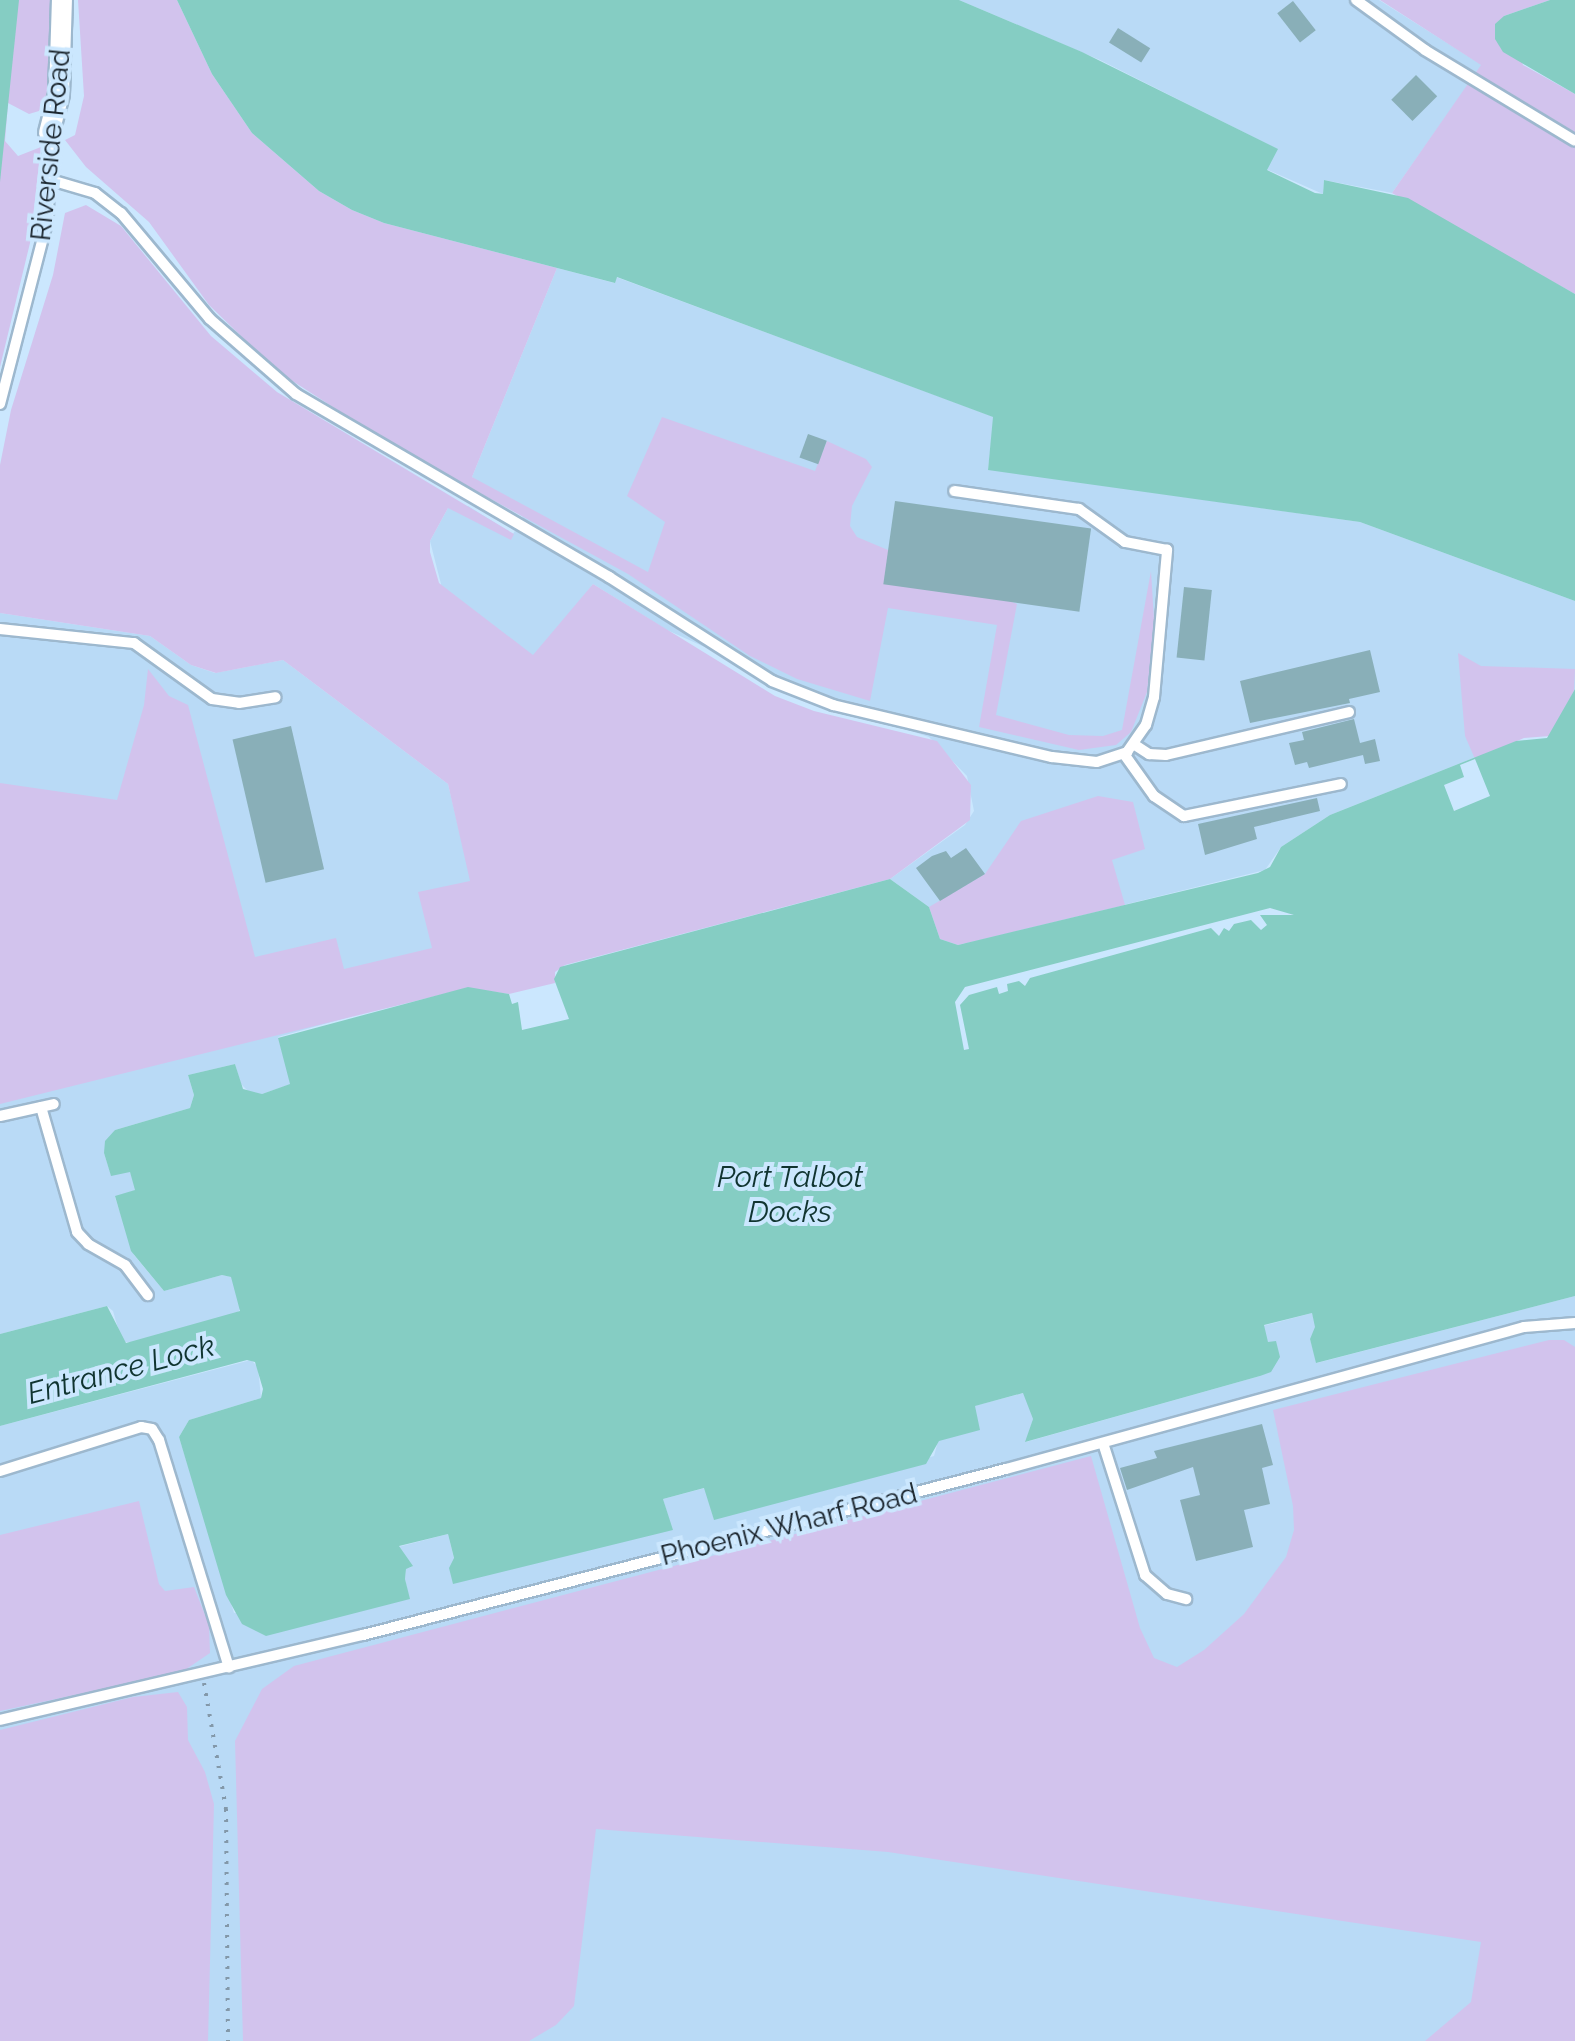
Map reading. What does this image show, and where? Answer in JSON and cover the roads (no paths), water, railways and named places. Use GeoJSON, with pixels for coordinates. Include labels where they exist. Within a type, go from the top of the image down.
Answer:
{"type":"FeatureCollection","features":[{"type":"Feature","properties":{"kind":"street","name":"Riverside Road"},"geometry":{"type":"LineString","coordinates":[[49,133],[59,94],[62,0]]}},
{"type":"Feature","properties":{"kind":"lane"},"geometry":{"type":"LineString","coordinates":[[1356,0],[1425,50],[1575,141]]}},
{"type":"Feature","properties":{"kind":"lane","name":"Riverside Road"},"geometry":{"type":"LineString","coordinates":[[0,404],[40,255],[50,180],[49,133]]}},
{"type":"Feature","properties":{"kind":"lane"},"geometry":{"type":"LineString","coordinates":[[50,180],[95,194],[121,213],[210,319],[296,394],[609,577],[772,681],[833,705],[1052,758],[1097,762],[1124,754],[1135,744],[1148,720],[1154,696],[1168,536]]}},
{"type":"Feature","properties":{"kind":"lane"},"geometry":{"type":"LineString","coordinates":[[954,491],[1079,509],[1125,542],[1167,550]]}},
{"type":"Feature","properties":{"kind":"lane"},"geometry":{"type":"LineString","coordinates":[[0,630],[134,643],[212,699],[239,703],[276,697]]}},
{"type":"Feature","properties":{"kind":"lane"},"geometry":{"type":"LineString","coordinates":[[1135,744],[1150,754],[1171,754],[1349,712]]}},
{"type":"Feature","properties":{"kind":"lane"},"geometry":{"type":"LineString","coordinates":[[1124,754],[1154,796],[1184,816],[1341,784]]}},
{"type":"Feature","properties":{"kind":"lane"},"geometry":{"type":"LineString","coordinates":[[0,1116],[54,1104]]}},
{"type":"Feature","properties":{"kind":"lane"},"geometry":{"type":"LineString","coordinates":[[41,1107],[77,1232],[125,1265],[148,1295]]}},
{"type":"Feature","properties":{"kind":"lane","name":"Phoenix Wharf Road"},"geometry":{"type":"LineString","coordinates":[[0,1720],[230,1667],[1102,1442],[1524,1327],[1575,1323]]}},
{"type":"Feature","properties":{"kind":"lane"},"geometry":{"type":"LineString","coordinates":[[0,1471],[141,1428],[152,1429],[159,1440],[230,1667]]}},
{"type":"Feature","properties":{"kind":"lane"},"geometry":{"type":"LineString","coordinates":[[1102,1442],[1146,1575],[1167,1594],[1186,1599]]}},
{"type":"Feature","properties":{"kind":"water"},"geometry":{"type":"Polygon","coordinates":[[[0,0],[19,0],[0,182],[0,0]]]}},
{"type":"Feature","properties":{"kind":"water"},"geometry":{"type":"Polygon","coordinates":[[[177,0],[959,0],[1082,52],[1278,149],[1267,170],[1315,193],[1323,194],[1324,180],[1408,198],[1575,294],[1575,601],[1360,522],[988,470],[993,417],[617,277],[615,283],[384,223],[352,210],[319,191],[252,133],[212,74],[177,0]]]}},
{"type":"Feature","properties":{"kind":"water"},"geometry":{"type":"Polygon","coordinates":[[[1550,0],[1575,0],[1575,94],[1503,52],[1495,39],[1495,24],[1504,16],[1550,0]]]}},
{"type":"Feature","properties":{"kind":"water","name":"Port Talbot Docks"},"geometry":{"type":"Polygon","coordinates":[[[1575,689],[1575,1296],[1316,1363],[1310,1339],[1315,1327],[1312,1313],[1264,1325],[1268,1342],[1276,1341],[1280,1357],[1271,1372],[1260,1376],[1025,1442],[1033,1419],[1023,1393],[975,1406],[980,1430],[939,1441],[926,1464],[714,1520],[704,1488],[663,1499],[673,1530],[453,1584],[449,1568],[454,1558],[448,1534],[399,1546],[413,1566],[406,1569],[405,1579],[410,1599],[266,1636],[242,1624],[226,1595],[179,1437],[189,1420],[261,1398],[263,1389],[255,1362],[247,1360],[0,1426],[0,1334],[107,1306],[126,1343],[240,1311],[231,1277],[222,1275],[164,1291],[131,1251],[115,1196],[135,1190],[130,1172],[111,1176],[104,1153],[105,1141],[115,1130],[190,1108],[194,1095],[188,1075],[235,1064],[243,1089],[262,1094],[290,1084],[278,1038],[468,987],[509,994],[512,1004],[518,1002],[522,1030],[569,1019],[554,979],[560,967],[890,879],[929,907],[940,939],[958,945],[1258,873],[1270,867],[1281,847],[1330,815],[1516,741],[1547,738],[1575,689]]]}},
{"type":"Feature","properties":{"kind":"water label","name":"Entrance Lock"},"geometry":{"type":"Point","coordinates":[121,1370]}}]}
